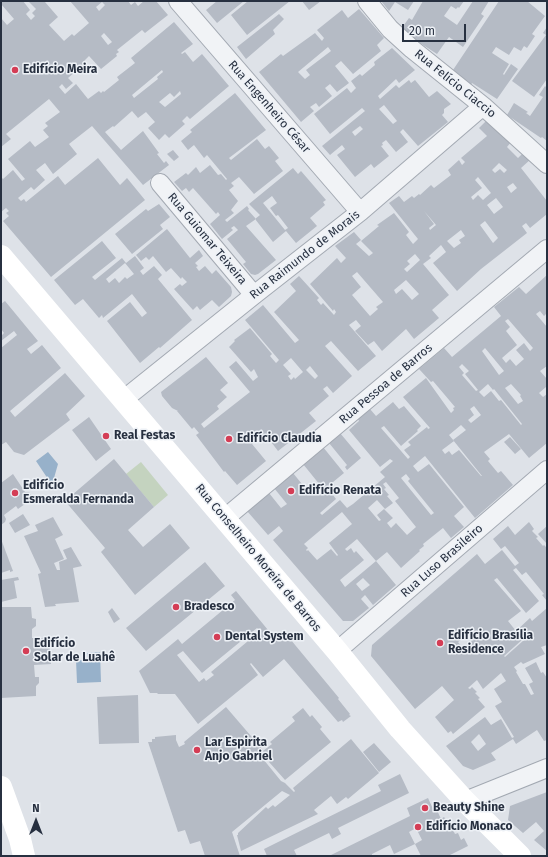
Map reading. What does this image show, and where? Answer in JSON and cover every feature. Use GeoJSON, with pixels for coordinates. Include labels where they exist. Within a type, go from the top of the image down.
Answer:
{"type":"FeatureCollection","features":[{"type":"Feature","properties":{"kind":"main road","name":"Rua Conselheiro Moreira de Barros"},"geometry":{"type":"LineString","coordinates":[[1,256],[338,651],[400,729],[465,801],[520,856]]}},
{"type":"Feature","properties":{"kind":"main road"},"geometry":{"type":"LineString","coordinates":[[1,787],[20,839],[24,856]]}},
{"type":"Feature","properties":{"kind":"street","name":"Rua Engenheiro César"},"geometry":{"type":"LineString","coordinates":[[178,1],[360,212]]}},
{"type":"Feature","properties":{"kind":"street","name":"Rua Felício Ciaccio"},"geometry":{"type":"LineString","coordinates":[[367,1],[390,28],[412,49],[483,106],[547,164]]}},
{"type":"Feature","properties":{"kind":"street","name":"Rua Raimundo de Morais"},"geometry":{"type":"LineString","coordinates":[[123,400],[360,212],[483,106]]}},
{"type":"Feature","properties":{"kind":"street","name":"Rua Guiomar Teixeira"},"geometry":{"type":"LineString","coordinates":[[160,183],[254,295]]}},
{"type":"Feature","properties":{"kind":"street","name":"Rua Pessoa de Barros"},"geometry":{"type":"LineString","coordinates":[[224,518],[547,249]]}},
{"type":"Feature","properties":{"kind":"street","name":"Rua Luso Brasileiro"},"geometry":{"type":"LineString","coordinates":[[338,651],[547,470]]}},
{"type":"Feature","properties":{"kind":"street"},"geometry":{"type":"LineString","coordinates":[[465,801],[547,768]]}},
{"type":"Feature","properties":{"kind":"green space"},"geometry":{"type":"Polygon","coordinates":[[[141,462],[168,495],[154,507],[126,474],[141,462]]]}},
{"type":"Feature","properties":{"kind":"water"},"geometry":{"type":"Polygon","coordinates":[[[48,452],[58,464],[52,485],[36,461],[48,452]]]}},
{"type":"Feature","properties":{"kind":"water"},"geometry":{"type":"Polygon","coordinates":[[[100,652],[101,682],[77,683],[76,660],[88,660],[87,653],[100,652]]]}},
{"type":"Feature","properties":{"kind":"building"},"geometry":{"type":"Polygon","coordinates":[[[1,1],[23,1],[30,10],[26,14],[31,20],[35,16],[32,13],[36,9],[28,1],[46,1],[45,2],[58,17],[49,25],[64,41],[72,34],[74,36],[89,23],[70,1],[128,1],[131,5],[135,2],[138,6],[144,1],[156,1],[168,15],[145,33],[142,30],[117,50],[119,52],[116,54],[117,56],[101,69],[89,56],[83,62],[84,64],[68,78],[73,83],[66,89],[62,84],[59,87],[65,94],[76,84],[88,99],[99,91],[101,93],[103,91],[104,92],[119,80],[117,77],[135,63],[131,58],[174,22],[193,44],[181,53],[182,54],[185,52],[193,62],[202,54],[229,86],[190,119],[187,116],[182,121],[185,124],[169,138],[165,134],[159,140],[148,128],[155,122],[146,112],[138,118],[132,111],[114,127],[113,126],[105,132],[121,150],[143,131],[159,153],[157,154],[164,163],[166,161],[169,165],[143,185],[92,126],[69,144],[77,154],[53,174],[45,163],[36,170],[45,180],[34,190],[31,187],[18,198],[21,201],[24,199],[26,202],[58,176],[65,185],[98,158],[120,185],[127,178],[145,200],[51,277],[3,221],[9,216],[6,213],[9,211],[6,208],[1,212],[1,177],[3,179],[13,170],[22,181],[25,179],[8,159],[30,141],[35,147],[49,137],[43,130],[48,126],[45,123],[60,112],[49,99],[6,134],[11,139],[1,147],[1,18],[7,25],[14,19],[1,4],[1,1]],[[102,2],[96,7],[99,11],[105,5],[102,2]],[[104,33],[101,36],[108,45],[112,42],[104,33]],[[162,70],[132,95],[134,98],[158,79],[157,77],[163,72],[162,70]],[[180,91],[174,97],[170,93],[159,102],[165,107],[181,94],[180,91]]]}},
{"type":"Feature","properties":{"kind":"building"},"geometry":{"type":"Polygon","coordinates":[[[217,1],[244,1],[217,23],[206,10],[217,1]]]}},
{"type":"Feature","properties":{"kind":"building"},"geometry":{"type":"Polygon","coordinates":[[[248,1],[290,1],[247,35],[231,15],[248,1]]]}},
{"type":"Feature","properties":{"kind":"building"},"geometry":{"type":"Polygon","coordinates":[[[302,1],[321,1],[309,10],[302,1]]]}},
{"type":"Feature","properties":{"kind":"building"},"geometry":{"type":"Polygon","coordinates":[[[381,1],[414,1],[408,10],[395,2],[389,11],[381,1]]]}},
{"type":"Feature","properties":{"kind":"building"},"geometry":{"type":"Polygon","coordinates":[[[423,1],[464,1],[459,8],[458,7],[456,9],[451,6],[444,16],[457,25],[473,1],[489,1],[481,14],[484,16],[463,47],[449,37],[437,54],[417,41],[416,43],[401,29],[409,18],[412,20],[423,1]]]}},
{"type":"Feature","properties":{"kind":"building"},"geometry":{"type":"Polygon","coordinates":[[[499,1],[527,1],[545,16],[532,34],[535,36],[527,48],[524,46],[521,51],[514,47],[509,55],[496,47],[492,53],[509,64],[503,74],[504,75],[511,64],[518,69],[497,99],[472,83],[470,87],[451,73],[499,1]]]}},
{"type":"Feature","properties":{"kind":"building"},"geometry":{"type":"Polygon","coordinates":[[[359,9],[384,38],[377,45],[381,51],[353,74],[341,61],[335,66],[349,83],[337,92],[330,84],[325,88],[332,96],[319,107],[316,103],[310,107],[314,111],[301,122],[259,72],[281,54],[283,56],[315,33],[322,41],[324,38],[317,30],[342,10],[348,18],[359,9]],[[328,47],[298,72],[305,79],[310,75],[306,70],[331,51],[328,47]]]}},
{"type":"Feature","properties":{"kind":"building"},"geometry":{"type":"Polygon","coordinates":[[[279,14],[284,19],[273,30],[275,34],[246,59],[237,47],[279,14]]]}},
{"type":"Feature","properties":{"kind":"building"},"geometry":{"type":"Polygon","coordinates":[[[547,27],[547,79],[534,97],[512,81],[546,35],[543,33],[547,27]]]}},
{"type":"Feature","properties":{"kind":"building"},"geometry":{"type":"Polygon","coordinates":[[[392,48],[415,70],[399,83],[396,79],[378,96],[380,99],[396,85],[399,88],[409,80],[411,83],[415,80],[429,97],[437,91],[451,104],[444,109],[444,113],[442,115],[448,122],[418,146],[403,129],[400,132],[408,142],[396,152],[386,140],[381,146],[389,156],[374,168],[371,164],[355,177],[337,155],[345,149],[342,145],[330,155],[322,146],[365,111],[362,108],[330,134],[314,114],[347,88],[351,93],[356,88],[351,81],[360,74],[362,76],[375,65],[374,62],[392,48]],[[384,105],[379,109],[393,124],[397,121],[384,105]],[[360,126],[352,132],[355,136],[363,129],[360,126]]]}},
{"type":"Feature","properties":{"kind":"building"},"geometry":{"type":"Polygon","coordinates":[[[545,86],[547,88],[547,141],[507,115],[514,103],[528,112],[526,113],[530,116],[543,97],[539,95],[545,86]]]}},
{"type":"Feature","properties":{"kind":"building"},"geometry":{"type":"Polygon","coordinates":[[[235,93],[266,130],[229,158],[231,160],[257,139],[265,149],[269,146],[279,158],[275,161],[283,171],[254,194],[239,177],[231,183],[234,186],[229,190],[238,201],[231,210],[234,213],[225,220],[227,222],[247,206],[249,209],[248,210],[256,219],[246,226],[276,260],[255,275],[251,274],[243,264],[246,262],[227,239],[238,230],[234,226],[231,228],[233,230],[222,239],[210,224],[220,215],[218,212],[216,214],[193,188],[189,192],[186,188],[182,191],[174,182],[186,173],[188,175],[196,167],[200,173],[210,165],[218,175],[221,174],[226,180],[227,179],[207,155],[204,158],[194,145],[188,150],[181,141],[192,132],[190,130],[235,93]]]}},
{"type":"Feature","properties":{"kind":"building"},"geometry":{"type":"Polygon","coordinates":[[[486,121],[511,142],[507,147],[518,158],[523,153],[531,159],[521,168],[547,201],[547,214],[530,228],[526,223],[522,226],[527,233],[481,269],[457,291],[433,263],[446,252],[441,245],[429,256],[431,258],[423,264],[449,295],[432,310],[439,318],[414,339],[406,329],[382,351],[374,341],[368,345],[355,331],[361,326],[356,320],[349,325],[376,356],[358,371],[331,341],[325,346],[352,376],[333,393],[327,386],[323,389],[329,396],[309,413],[316,421],[278,451],[265,434],[252,444],[266,461],[237,485],[225,471],[224,472],[196,435],[199,433],[194,427],[192,429],[178,411],[172,408],[162,396],[161,392],[206,357],[228,383],[220,390],[227,397],[217,406],[219,409],[201,424],[204,428],[250,392],[229,367],[236,361],[253,381],[258,377],[254,369],[251,372],[229,347],[235,341],[234,340],[250,328],[272,354],[270,356],[276,363],[279,360],[245,320],[263,305],[295,343],[299,340],[274,312],[296,291],[290,284],[299,276],[319,298],[317,300],[321,305],[323,303],[334,315],[336,312],[334,309],[333,311],[310,284],[337,258],[341,263],[346,258],[335,246],[354,232],[361,240],[356,244],[369,256],[373,253],[361,241],[379,226],[377,225],[394,213],[409,232],[406,235],[413,244],[418,239],[389,203],[399,196],[404,202],[412,196],[414,198],[419,194],[420,195],[431,185],[434,188],[451,175],[448,170],[459,160],[462,165],[465,162],[461,158],[487,136],[479,128],[486,121]],[[499,163],[492,170],[495,173],[500,169],[504,173],[507,170],[499,163]],[[478,177],[475,180],[482,188],[471,197],[473,200],[478,195],[483,200],[491,193],[478,177]],[[513,183],[507,187],[511,193],[517,188],[513,183]],[[496,198],[487,205],[494,214],[503,207],[496,198]],[[424,211],[434,224],[429,228],[430,230],[436,225],[424,211]],[[485,221],[480,225],[493,243],[498,238],[485,221]],[[461,230],[447,241],[454,248],[461,243],[459,240],[465,236],[461,230]],[[415,254],[407,261],[410,264],[404,269],[407,272],[420,260],[415,254]],[[357,272],[352,276],[361,287],[352,295],[370,316],[378,309],[376,307],[383,302],[357,272]],[[406,280],[394,290],[396,294],[402,289],[412,300],[419,294],[406,280]],[[291,358],[283,365],[291,374],[288,376],[291,380],[294,377],[295,379],[303,372],[291,358]],[[310,366],[306,370],[315,379],[318,376],[310,366]]]}},
{"type":"Feature","properties":{"kind":"building"},"geometry":{"type":"Polygon","coordinates":[[[173,150],[179,157],[174,161],[167,154],[173,150]]]}},
{"type":"Feature","properties":{"kind":"building"},"geometry":{"type":"Polygon","coordinates":[[[293,168],[298,174],[301,171],[326,200],[323,202],[325,205],[310,218],[317,226],[296,243],[286,231],[273,242],[255,219],[260,215],[249,204],[293,168]],[[272,196],[263,203],[285,230],[288,228],[278,215],[276,216],[270,208],[277,203],[272,196]]]}},
{"type":"Feature","properties":{"kind":"building"},"geometry":{"type":"Polygon","coordinates":[[[159,204],[170,217],[160,225],[163,229],[132,254],[115,234],[146,209],[148,211],[159,204]]]}},
{"type":"Feature","properties":{"kind":"building"},"geometry":{"type":"Polygon","coordinates":[[[167,229],[190,258],[199,250],[203,256],[195,263],[198,266],[196,267],[199,271],[205,266],[212,274],[216,270],[231,287],[231,296],[219,307],[212,300],[200,310],[197,306],[193,310],[174,289],[180,284],[182,286],[187,282],[182,277],[181,279],[171,268],[166,272],[153,256],[149,260],[146,257],[141,261],[136,255],[167,229]]]}},
{"type":"Feature","properties":{"kind":"building"},"geometry":{"type":"Polygon","coordinates":[[[102,241],[116,258],[92,277],[95,280],[122,258],[126,263],[135,256],[144,268],[140,271],[143,275],[154,266],[162,275],[158,279],[192,320],[140,363],[107,321],[130,302],[142,317],[147,313],[132,294],[103,318],[102,315],[99,318],[83,299],[75,305],[54,280],[102,241]],[[125,263],[106,279],[109,283],[115,278],[119,283],[125,277],[127,279],[134,274],[125,263]]]}},
{"type":"Feature","properties":{"kind":"building"},"geometry":{"type":"Polygon","coordinates":[[[547,275],[547,313],[544,316],[540,311],[536,314],[547,327],[547,366],[540,371],[547,379],[547,388],[546,387],[539,393],[543,397],[547,394],[547,443],[529,458],[509,434],[484,452],[490,459],[488,461],[498,473],[501,471],[513,485],[475,518],[425,456],[413,466],[418,472],[429,464],[464,507],[454,516],[464,527],[451,538],[443,528],[423,544],[424,546],[419,550],[420,551],[401,568],[387,552],[376,561],[396,585],[373,605],[365,595],[361,599],[369,608],[353,621],[343,621],[273,540],[283,531],[279,526],[268,535],[247,511],[269,493],[281,508],[287,504],[274,488],[293,473],[310,494],[320,485],[303,464],[323,447],[344,473],[327,487],[336,499],[320,513],[322,515],[340,500],[347,508],[353,504],[385,477],[380,472],[393,461],[390,459],[380,467],[349,430],[359,421],[358,419],[370,409],[376,416],[393,402],[399,409],[404,406],[421,426],[417,430],[418,431],[401,446],[384,426],[381,428],[408,459],[410,457],[404,450],[411,445],[408,442],[427,427],[428,429],[430,428],[403,397],[426,378],[451,413],[455,407],[433,381],[431,382],[419,369],[444,348],[452,357],[501,316],[494,307],[519,287],[526,294],[547,275]],[[508,319],[505,321],[510,327],[506,331],[517,345],[502,358],[506,363],[510,359],[516,366],[524,359],[516,350],[524,343],[530,351],[533,348],[508,319]],[[485,348],[482,351],[499,375],[504,371],[485,348]],[[462,364],[459,367],[464,373],[462,375],[476,391],[478,390],[465,374],[469,371],[462,364]],[[488,384],[479,392],[484,397],[491,391],[499,401],[501,400],[521,425],[522,424],[494,389],[493,390],[488,384]],[[511,384],[505,388],[518,404],[523,401],[520,396],[521,395],[511,384]],[[474,406],[470,409],[474,415],[468,420],[471,423],[481,415],[474,406]],[[461,425],[449,435],[453,440],[466,430],[461,425]],[[454,441],[442,450],[445,454],[449,451],[452,455],[459,450],[481,476],[454,441]],[[406,474],[401,478],[431,515],[434,513],[408,481],[410,479],[406,474]],[[386,482],[383,484],[386,488],[384,489],[389,495],[387,496],[393,503],[385,509],[377,500],[368,508],[379,521],[381,520],[377,515],[384,509],[393,518],[387,523],[391,528],[396,523],[407,535],[416,527],[395,501],[399,498],[386,482]],[[342,512],[304,544],[308,548],[306,550],[308,550],[317,560],[331,549],[337,556],[338,555],[329,543],[352,524],[342,512]],[[357,539],[345,549],[347,551],[351,548],[354,553],[356,551],[364,560],[340,580],[345,587],[376,561],[357,539]],[[363,578],[356,584],[362,591],[370,585],[363,578]]]}},
{"type":"Feature","properties":{"kind":"building"},"geometry":{"type":"Polygon","coordinates":[[[5,301],[38,341],[27,349],[31,354],[42,345],[61,368],[10,411],[15,417],[65,373],[85,396],[66,414],[70,420],[24,455],[14,452],[6,442],[1,445],[1,348],[17,335],[14,331],[1,341],[1,336],[4,333],[1,329],[1,304],[5,301]]]}},
{"type":"Feature","properties":{"kind":"building"},"geometry":{"type":"Polygon","coordinates":[[[89,417],[111,449],[96,461],[72,430],[89,417]]]}},
{"type":"Feature","properties":{"kind":"building"},"geometry":{"type":"Polygon","coordinates":[[[340,433],[361,458],[347,470],[345,467],[347,465],[329,443],[340,433]]]}},
{"type":"Feature","properties":{"kind":"building"},"geometry":{"type":"Polygon","coordinates":[[[510,437],[521,449],[515,454],[504,442],[510,437]]]}},
{"type":"Feature","properties":{"kind":"building"},"geometry":{"type":"Polygon","coordinates":[[[114,459],[154,507],[128,530],[143,547],[170,524],[190,548],[135,595],[101,552],[105,548],[65,501],[114,459]]]}},
{"type":"Feature","properties":{"kind":"building","name":"Edifício Esmeralda Fernanda"},"geometry":{"type":"Polygon","coordinates":[[[13,474],[25,492],[29,492],[31,495],[29,501],[18,509],[16,506],[4,515],[6,519],[1,525],[1,483],[13,474]]]}},
{"type":"Feature","properties":{"kind":"building"},"geometry":{"type":"Polygon","coordinates":[[[23,514],[30,525],[15,533],[9,523],[23,514]]]}},
{"type":"Feature","properties":{"kind":"building"},"geometry":{"type":"Polygon","coordinates":[[[53,517],[63,535],[55,539],[64,559],[54,563],[57,570],[60,570],[59,562],[67,559],[63,550],[71,547],[82,566],[73,568],[79,602],[55,604],[56,606],[45,607],[38,574],[41,573],[24,536],[38,531],[35,525],[53,517]]]}},
{"type":"Feature","properties":{"kind":"building"},"geometry":{"type":"Polygon","coordinates":[[[529,522],[534,529],[532,531],[538,537],[536,538],[543,546],[544,545],[547,548],[547,601],[542,595],[544,594],[526,572],[522,575],[516,568],[513,570],[539,601],[526,613],[497,578],[494,580],[521,611],[508,621],[516,631],[530,618],[532,621],[547,608],[547,645],[541,647],[545,654],[523,664],[521,662],[514,667],[531,695],[534,694],[529,684],[533,682],[525,668],[536,662],[541,673],[543,672],[547,678],[547,740],[544,741],[537,730],[516,744],[513,739],[491,753],[496,760],[473,770],[463,766],[446,746],[485,717],[491,725],[501,719],[512,738],[514,737],[495,706],[502,702],[494,689],[506,681],[501,673],[483,689],[477,680],[468,688],[470,689],[472,687],[477,692],[475,693],[480,698],[478,699],[485,707],[453,734],[451,731],[448,733],[435,717],[454,700],[442,686],[415,709],[371,656],[372,645],[477,554],[485,564],[502,550],[515,566],[519,563],[505,546],[501,549],[493,539],[508,526],[515,535],[529,522]],[[468,636],[458,642],[463,648],[472,641],[468,636]],[[523,639],[504,656],[505,657],[524,640],[523,639]],[[479,734],[471,742],[478,751],[486,744],[479,734]]]}},
{"type":"Feature","properties":{"kind":"building"},"geometry":{"type":"Polygon","coordinates":[[[547,526],[547,544],[538,534],[547,526]]]}},
{"type":"Feature","properties":{"kind":"building"},"geometry":{"type":"Polygon","coordinates":[[[1,539],[13,571],[10,572],[10,570],[1,573],[1,539]]]}},
{"type":"Feature","properties":{"kind":"building","name":"Bradesco"},"geometry":{"type":"Polygon","coordinates":[[[205,562],[225,586],[146,651],[126,628],[205,562]]]}},
{"type":"Feature","properties":{"kind":"building"},"geometry":{"type":"Polygon","coordinates":[[[18,577],[19,580],[14,581],[17,598],[1,602],[1,580],[18,577]]]}},
{"type":"Feature","properties":{"kind":"building"},"geometry":{"type":"Polygon","coordinates":[[[236,591],[277,641],[286,634],[339,698],[338,699],[351,716],[343,722],[342,720],[338,722],[284,659],[263,677],[251,663],[250,664],[258,675],[198,724],[175,694],[150,693],[139,671],[178,639],[182,644],[235,600],[231,595],[236,591]],[[257,628],[202,673],[183,651],[177,655],[199,682],[204,678],[206,681],[214,675],[211,672],[260,631],[257,628]]]}},
{"type":"Feature","properties":{"kind":"building","name":"Edifício Solar de Luahê"},"geometry":{"type":"Polygon","coordinates":[[[1,607],[31,607],[32,618],[36,619],[36,626],[32,629],[32,638],[49,638],[51,664],[34,665],[35,677],[39,677],[39,683],[36,686],[36,696],[1,698],[1,607]]]}},
{"type":"Feature","properties":{"kind":"building"},"geometry":{"type":"Polygon","coordinates":[[[112,608],[120,619],[114,623],[108,612],[112,608]]]}},
{"type":"Feature","properties":{"kind":"building"},"geometry":{"type":"Polygon","coordinates":[[[138,695],[139,743],[99,744],[97,697],[138,695]]]}},
{"type":"Feature","properties":{"kind":"building"},"geometry":{"type":"Polygon","coordinates":[[[226,707],[263,750],[259,754],[281,781],[294,792],[295,791],[293,788],[351,739],[379,773],[348,799],[346,797],[337,804],[331,796],[314,810],[318,814],[241,851],[237,835],[238,833],[266,807],[268,809],[273,805],[275,807],[290,795],[282,791],[232,832],[240,856],[205,856],[200,841],[190,844],[185,830],[178,832],[148,742],[152,742],[152,739],[155,739],[155,737],[176,735],[176,740],[179,747],[185,744],[184,742],[226,707]]]}},
{"type":"Feature","properties":{"kind":"building"},"geometry":{"type":"Polygon","coordinates":[[[303,708],[310,717],[312,715],[322,727],[320,729],[331,742],[285,780],[269,762],[271,760],[263,751],[272,744],[270,742],[295,721],[292,717],[303,708]]]}},
{"type":"Feature","properties":{"kind":"building"},"geometry":{"type":"Polygon","coordinates":[[[374,743],[391,762],[379,772],[363,752],[374,743]]]}},
{"type":"Feature","properties":{"kind":"building"},"geometry":{"type":"Polygon","coordinates":[[[400,774],[409,793],[338,828],[341,834],[332,839],[329,833],[294,850],[297,856],[267,856],[264,849],[381,791],[378,785],[400,774]]]}},
{"type":"Feature","properties":{"kind":"building"},"geometry":{"type":"Polygon","coordinates":[[[547,792],[547,851],[534,840],[544,831],[536,822],[523,833],[508,820],[510,806],[547,792]]]}},
{"type":"Feature","properties":{"kind":"building","name":"Edifício Monaco"},"geometry":{"type":"Polygon","coordinates":[[[428,798],[433,809],[436,808],[441,819],[444,817],[455,834],[458,833],[461,840],[464,838],[468,846],[448,856],[421,856],[415,844],[394,854],[390,845],[372,854],[372,856],[329,856],[410,816],[407,808],[428,798]],[[416,828],[409,832],[415,844],[422,840],[416,828]]]}},
{"type":"Feature","properties":{"kind":"place","name":"Edifício Meira"},"geometry":{"type":"Point","coordinates":[15,70]}},
{"type":"Feature","properties":{"kind":"place","name":"Real Festas"},"geometry":{"type":"Point","coordinates":[106,436]}},
{"type":"Feature","properties":{"kind":"place","name":"Edifício Claudia"},"geometry":{"type":"Point","coordinates":[229,439]}},
{"type":"Feature","properties":{"kind":"place","name":"Edifício Renata"},"geometry":{"type":"Point","coordinates":[291,491]}},
{"type":"Feature","properties":{"kind":"place","name":"Edifício Esmeralda Fernanda"},"geometry":{"type":"Point","coordinates":[15,493]}},
{"type":"Feature","properties":{"kind":"place","name":"Bradesco"},"geometry":{"type":"Point","coordinates":[176,607]}},
{"type":"Feature","properties":{"kind":"place","name":"Dental System"},"geometry":{"type":"Point","coordinates":[217,637]}},
{"type":"Feature","properties":{"kind":"place","name":"Edifício Brasília Residence"},"geometry":{"type":"Point","coordinates":[440,643]}},
{"type":"Feature","properties":{"kind":"place","name":"Edifício Solar de Luahê"},"geometry":{"type":"Point","coordinates":[26,651]}},
{"type":"Feature","properties":{"kind":"place","name":"Lar Espirita Anjo Gabriel"},"geometry":{"type":"Point","coordinates":[197,750]}},
{"type":"Feature","properties":{"kind":"place","name":"Beauty Shine"},"geometry":{"type":"Point","coordinates":[425,808]}},
{"type":"Feature","properties":{"kind":"place","name":"Edifício Monaco"},"geometry":{"type":"Point","coordinates":[418,827]}}]}
